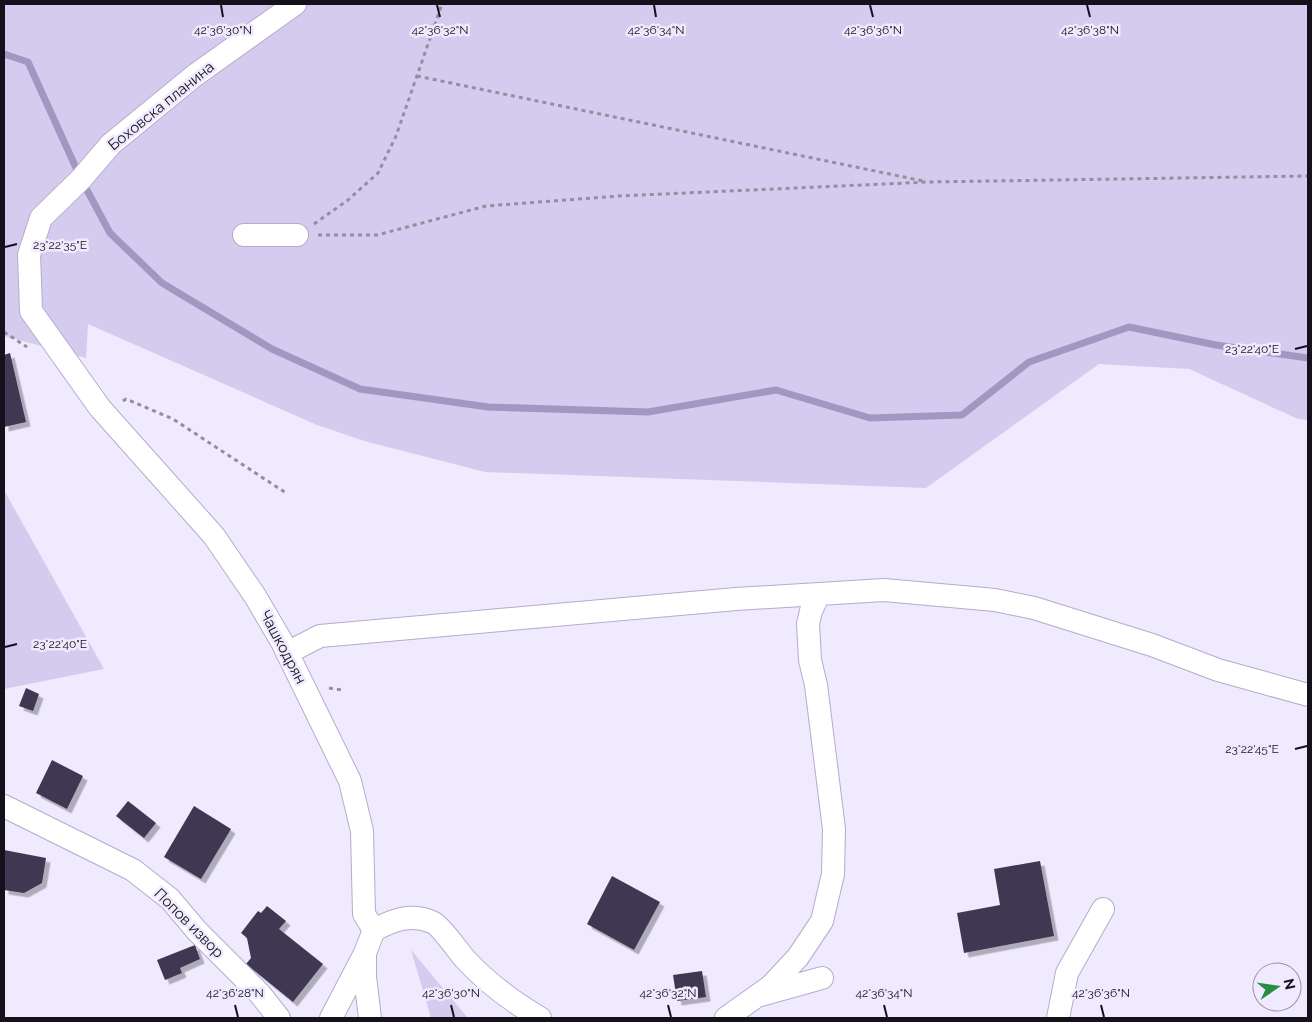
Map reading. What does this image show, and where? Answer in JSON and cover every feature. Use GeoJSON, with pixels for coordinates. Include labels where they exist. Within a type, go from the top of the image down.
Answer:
{"type":"FeatureCollection","features":[{"type":"Feature","properties":{"kind":"street","name":"Боховска планина"},"geometry":{"type":"LineString","coordinates":[[100,408],[31,311],[29,256],[41,218],[81,179],[111,144],[194,76],[295,4]]}},
{"type":"Feature","properties":{"kind":"street"},"geometry":{"type":"LineString","coordinates":[[244,235],[297,235]]}},
{"type":"Feature","properties":{"kind":"street","name":"Чашкодрян"},"geometry":{"type":"LineString","coordinates":[[100,408],[214,536],[255,596],[288,653],[350,781],[362,831],[364,914],[374,930]]}},
{"type":"Feature","properties":{"kind":"street"},"geometry":{"type":"LineString","coordinates":[[288,653],[320,636],[736,599],[884,590],[995,600],[1034,608],[1152,644],[1218,670],[1308,695]]}},
{"type":"Feature","properties":{"kind":"street"},"geometry":{"type":"LineString","coordinates":[[726,1018],[771,986],[798,957],[822,921],[833,874],[834,829],[816,685],[810,660],[808,624],[811,611],[819,594]]}},
{"type":"Feature","properties":{"kind":"street","name":"Попов извор"},"geometry":{"type":"LineString","coordinates":[[4,806],[133,870],[170,899],[197,931],[260,994],[279,1018]]}},
{"type":"Feature","properties":{"kind":"street"},"geometry":{"type":"LineString","coordinates":[[1058,1018],[1067,972],[1103,909]]}},
{"type":"Feature","properties":{"kind":"street"},"geometry":{"type":"LineString","coordinates":[[331,1018],[365,953],[374,930],[394,920],[412,917],[434,922],[466,960],[511,1000],[540,1018]]}},
{"type":"Feature","properties":{"kind":"street"},"geometry":{"type":"LineString","coordinates":[[365,953],[364,977],[370,1018]]}},
{"type":"Feature","properties":{"kind":"street"},"geometry":{"type":"LineString","coordinates":[[758,996],[822,978]]}},
{"type":"Feature","properties":{"kind":"path"},"geometry":{"type":"LineString","coordinates":[[297,235],[348,200],[378,173],[396,136],[442,4]]}},
{"type":"Feature","properties":{"kind":"path"},"geometry":{"type":"LineString","coordinates":[[417,76],[928,182]]}},
{"type":"Feature","properties":{"kind":"path"},"geometry":{"type":"LineString","coordinates":[[297,235],[377,235],[486,206],[619,196],[928,182],[1308,176]]}},
{"type":"Feature","properties":{"kind":"path"},"geometry":{"type":"LineString","coordinates":[[4,332],[28,347]]}},
{"type":"Feature","properties":{"kind":"path"},"geometry":{"type":"LineString","coordinates":[[100,408],[126,400],[173,420],[286,493]]}},
{"type":"Feature","properties":{"kind":"shaded area"},"geometry":{"type":"Polygon","coordinates":[[[4,4],[1308,4],[1308,420],[1298,419],[1189,369],[1099,364],[926,488],[485,472],[364,441],[317,425],[88,324],[86,358],[4,336],[4,4]]]}},
{"type":"Feature","properties":{"kind":"shaded area"},"geometry":{"type":"Polygon","coordinates":[[[4,490],[104,669],[4,689],[4,490]]]}},
{"type":"Feature","properties":{"kind":"shaded area"},"geometry":{"type":"Polygon","coordinates":[[[411,950],[468,1018],[431,1018],[411,950]]]}},
{"type":"Feature","properties":{"kind":"building"},"geometry":{"type":"Polygon","coordinates":[[[10,353],[26,422],[4,427],[4,355],[10,353]]]}},
{"type":"Feature","properties":{"kind":"building"},"geometry":{"type":"Polygon","coordinates":[[[26,688],[39,694],[33,711],[19,706],[26,688]]]}},
{"type":"Feature","properties":{"kind":"building"},"geometry":{"type":"Polygon","coordinates":[[[52,760],[83,776],[67,809],[36,793],[52,760]]]}},
{"type":"Feature","properties":{"kind":"building"},"geometry":{"type":"Polygon","coordinates":[[[128,801],[156,823],[144,838],[116,816],[128,801]]]}},
{"type":"Feature","properties":{"kind":"building"},"geometry":{"type":"Polygon","coordinates":[[[194,806],[231,829],[201,879],[164,857],[194,806]]]}},
{"type":"Feature","properties":{"kind":"building"},"geometry":{"type":"Polygon","coordinates":[[[4,850],[46,858],[42,883],[24,893],[4,890],[4,850]]]}},
{"type":"Feature","properties":{"kind":"building"},"geometry":{"type":"Polygon","coordinates":[[[1040,861],[1054,936],[964,953],[957,913],[1000,905],[994,869],[1040,861]]]}},
{"type":"Feature","properties":{"kind":"building"},"geometry":{"type":"Polygon","coordinates":[[[612,876],[660,902],[634,950],[587,924],[612,876]]]}},
{"type":"Feature","properties":{"kind":"building"},"geometry":{"type":"Polygon","coordinates":[[[267,906],[286,921],[279,929],[323,964],[293,1002],[246,964],[251,958],[247,938],[241,933],[258,911],[261,913],[267,906]]]}},
{"type":"Feature","properties":{"kind":"building"},"geometry":{"type":"Polygon","coordinates":[[[195,945],[200,959],[180,968],[182,973],[165,980],[157,960],[195,945]]]}},
{"type":"Feature","properties":{"kind":"building"},"geometry":{"type":"Polygon","coordinates":[[[702,971],[706,997],[677,1001],[673,975],[702,971]]]}},
{"type":"Feature","properties":{"kind":"waterway"},"geometry":{"type":"LineString","coordinates":[[4,54],[28,62],[81,179],[110,233],[162,283],[272,349],[360,389],[488,407],[648,412],[776,390],[870,418],[962,415],[1029,362],[1129,327],[1216,345],[1308,358]]}}]}
